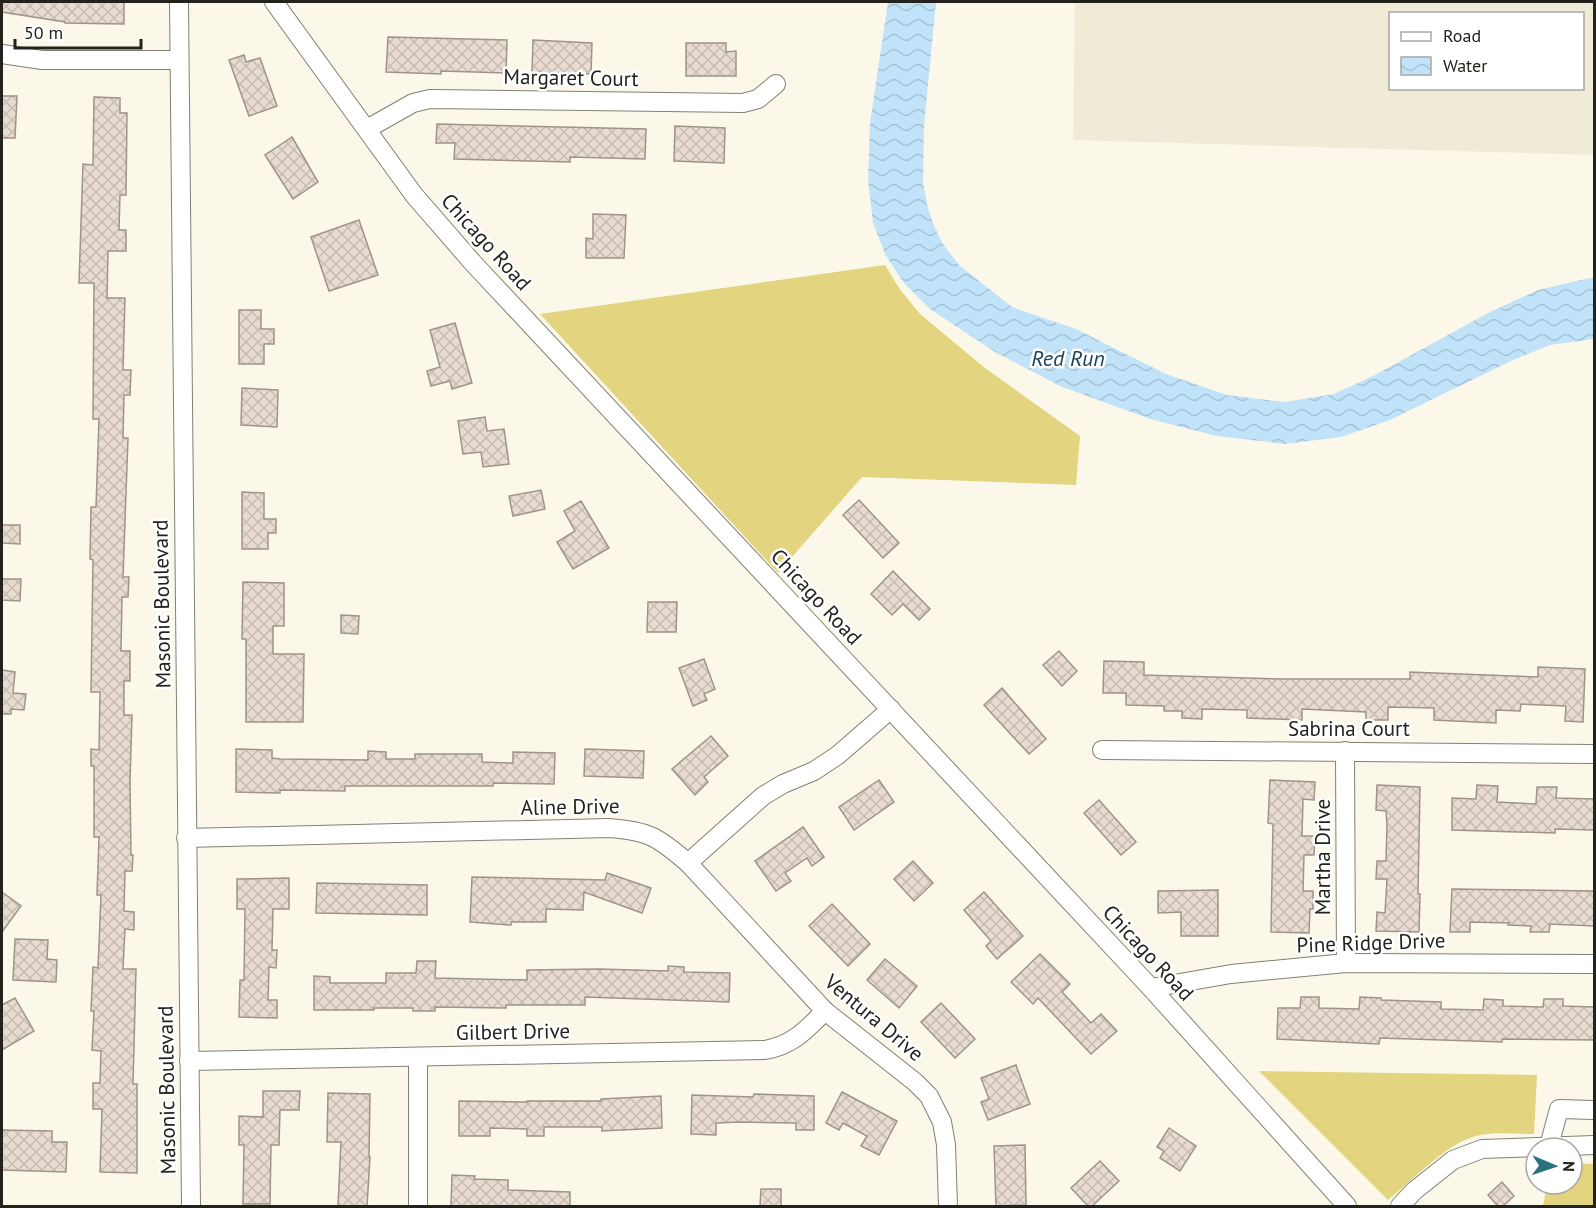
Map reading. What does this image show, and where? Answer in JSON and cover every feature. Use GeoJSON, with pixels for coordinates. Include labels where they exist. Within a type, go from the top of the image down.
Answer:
{"type":"FeatureCollection","features":[{"type":"Feature","properties":{"kind":"street","name":"Masonic Boulevard"},"geometry":{"type":"LineString","coordinates":[[179,2],[191,1206]]}},
{"type":"Feature","properties":{"kind":"street","name":"Chicago Road"},"geometry":{"type":"LineString","coordinates":[[274,2],[414,195],[473,263],[1151,988],[1347,1206]]}},
{"type":"Feature","properties":{"kind":"street"},"geometry":{"type":"LineString","coordinates":[[2,54],[42,60],[179,60]]}},
{"type":"Feature","properties":{"kind":"street","name":"Margaret Court"},"geometry":{"type":"LineString","coordinates":[[367,129],[413,103],[430,99],[743,103],[758,99],[776,84]]}},
{"type":"Feature","properties":{"kind":"street"},"geometry":{"type":"LineString","coordinates":[[688,863],[763,795],[814,771],[838,755],[891,709]]}},
{"type":"Feature","properties":{"kind":"street","name":"Sabrina Court"},"geometry":{"type":"LineString","coordinates":[[1102,750],[1594,754]]}},
{"type":"Feature","properties":{"kind":"street","name":"Martha Drive"},"geometry":{"type":"LineString","coordinates":[[1346,751],[1346,963]]}},
{"type":"Feature","properties":{"kind":"street","name":"Aline Drive"},"geometry":{"type":"LineString","coordinates":[[186,838],[609,828],[649,834],[663,841],[688,863]]}},
{"type":"Feature","properties":{"kind":"street","name":"Ventura Drive"},"geometry":{"type":"LineString","coordinates":[[688,863],[825,1011],[915,1082],[929,1096],[942,1122],[946,1145],[948,1206]]}},
{"type":"Feature","properties":{"kind":"street","name":"Pine Ridge Drive"},"geometry":{"type":"LineString","coordinates":[[1151,988],[1231,974],[1346,963],[1594,964]]}},
{"type":"Feature","properties":{"kind":"street","name":"Gilbert Drive"},"geometry":{"type":"LineString","coordinates":[[189,1061],[765,1050],[782,1047],[795,1039],[825,1011]]}},
{"type":"Feature","properties":{"kind":"street"},"geometry":{"type":"LineString","coordinates":[[418,1057],[418,1206]]}},
{"type":"Feature","properties":{"kind":"street"},"geometry":{"type":"LineString","coordinates":[[1552,1136],[1559,1110],[1594,1110]]}},
{"type":"Feature","properties":{"kind":"street"},"geometry":{"type":"LineString","coordinates":[[1400,1206],[1414,1191],[1453,1160],[1482,1149],[1524,1147]]}},
{"type":"Feature","properties":{"kind":"shaded area"},"geometry":{"type":"Polygon","coordinates":[[[1075,2],[1594,2],[1594,155],[1073,140],[1075,2]]]}},
{"type":"Feature","properties":{"kind":"shaded area"},"geometry":{"type":"Polygon","coordinates":[[[885,265],[899,288],[920,314],[985,368],[1080,436],[1076,485],[862,477],[778,573],[540,314],[885,265]]]}},
{"type":"Feature","properties":{"kind":"shaded area"},"geometry":{"type":"Polygon","coordinates":[[[1259,1071],[1537,1075],[1534,1134],[1490,1134],[1465,1140],[1435,1159],[1388,1200],[1259,1071]]]}},
{"type":"Feature","properties":{"kind":"shaded area"},"geometry":{"type":"Polygon","coordinates":[[[1584,1164],[1594,1164],[1594,1206],[1543,1206],[1545,1196],[1584,1196],[1584,1164]]]}},
{"type":"Feature","properties":{"kind":"water","name":"Red Run"},"geometry":{"type":"Polygon","coordinates":[[[888,2],[936,2],[924,126],[923,183],[928,208],[943,244],[959,265],[1012,307],[1076,329],[1166,374],[1227,395],[1285,402],[1334,394],[1375,375],[1488,313],[1538,290],[1594,277],[1594,339],[1550,345],[1513,360],[1390,420],[1341,437],[1285,444],[1217,436],[1150,419],[1060,386],[995,352],[930,309],[904,283],[886,256],[873,223],[868,180],[870,123],[888,2]]]}},
{"type":"Feature","properties":{"kind":"building"},"geometry":{"type":"Polygon","coordinates":[[[2,2],[124,2],[124,24],[65,23],[2,12],[2,2]]]}},
{"type":"Feature","properties":{"kind":"building"},"geometry":{"type":"Polygon","coordinates":[[[388,37],[507,40],[506,73],[386,72],[388,37]]]}},
{"type":"Feature","properties":{"kind":"building"},"geometry":{"type":"Polygon","coordinates":[[[533,40],[592,43],[591,74],[532,72],[533,40]]]}},
{"type":"Feature","properties":{"kind":"building"},"geometry":{"type":"Polygon","coordinates":[[[686,43],[726,43],[726,52],[736,51],[736,76],[686,76],[686,43]]]}},
{"type":"Feature","properties":{"kind":"building"},"geometry":{"type":"Polygon","coordinates":[[[244,55],[246,62],[260,58],[277,106],[249,116],[229,60],[244,55]]]}},
{"type":"Feature","properties":{"kind":"building"},"geometry":{"type":"Polygon","coordinates":[[[2,96],[17,96],[15,138],[2,138],[2,96]]]}},
{"type":"Feature","properties":{"kind":"building"},"geometry":{"type":"Polygon","coordinates":[[[94,97],[120,98],[120,113],[127,113],[126,195],[120,195],[119,230],[126,230],[126,251],[108,251],[107,298],[125,298],[123,370],[131,370],[130,395],[124,395],[123,438],[128,438],[123,577],[129,577],[128,597],[122,597],[121,651],[130,651],[130,681],[124,681],[124,715],[132,715],[130,782],[131,855],[133,855],[132,871],[125,871],[124,911],[134,912],[134,930],[125,929],[123,969],[136,969],[133,1084],[137,1084],[137,1173],[100,1172],[102,1109],[93,1109],[93,1083],[100,1083],[101,1051],[92,1050],[94,1011],[91,1011],[93,967],[98,968],[101,895],[97,895],[99,837],[94,837],[94,766],[91,766],[91,749],[99,750],[100,692],[91,692],[93,560],[90,559],[91,507],[96,507],[99,419],[93,419],[94,283],[79,283],[83,164],[93,165],[94,97]]]}},
{"type":"Feature","properties":{"kind":"building"},"geometry":{"type":"Polygon","coordinates":[[[437,124],[646,129],[645,159],[570,157],[570,162],[454,159],[455,143],[436,143],[437,124]]]}},
{"type":"Feature","properties":{"kind":"building"},"geometry":{"type":"Polygon","coordinates":[[[675,126],[725,128],[724,163],[674,161],[675,126]]]}},
{"type":"Feature","properties":{"kind":"building"},"geometry":{"type":"Polygon","coordinates":[[[292,137],[318,182],[293,199],[265,155],[292,137]]]}},
{"type":"Feature","properties":{"kind":"building"},"geometry":{"type":"Polygon","coordinates":[[[593,214],[626,215],[624,258],[586,258],[586,238],[593,239],[593,214]]]}},
{"type":"Feature","properties":{"kind":"building"},"geometry":{"type":"Polygon","coordinates":[[[359,220],[378,275],[329,291],[311,237],[359,220]]]}},
{"type":"Feature","properties":{"kind":"building"},"geometry":{"type":"Polygon","coordinates":[[[239,310],[261,310],[261,329],[274,329],[274,344],[264,344],[264,364],[239,364],[239,310]]]}},
{"type":"Feature","properties":{"kind":"building"},"geometry":{"type":"Polygon","coordinates":[[[455,323],[472,383],[452,389],[450,381],[431,386],[427,371],[440,367],[430,330],[455,323]]]}},
{"type":"Feature","properties":{"kind":"building"},"geometry":{"type":"Polygon","coordinates":[[[242,388],[278,390],[277,427],[241,425],[242,388]]]}},
{"type":"Feature","properties":{"kind":"building"},"geometry":{"type":"Polygon","coordinates":[[[485,417],[487,431],[504,429],[509,464],[483,467],[481,452],[463,454],[458,421],[485,417]]]}},
{"type":"Feature","properties":{"kind":"building"},"geometry":{"type":"Polygon","coordinates":[[[541,490],[545,509],[513,516],[509,496],[541,490]]]}},
{"type":"Feature","properties":{"kind":"building"},"geometry":{"type":"Polygon","coordinates":[[[242,492],[264,493],[264,519],[276,519],[276,533],[268,533],[268,549],[242,549],[242,492]]]}},
{"type":"Feature","properties":{"kind":"building"},"geometry":{"type":"Polygon","coordinates":[[[859,500],[899,543],[883,558],[843,515],[859,500]]]}},
{"type":"Feature","properties":{"kind":"building"},"geometry":{"type":"Polygon","coordinates":[[[581,501],[609,548],[573,569],[557,542],[575,531],[564,511],[581,501]]]}},
{"type":"Feature","properties":{"kind":"building"},"geometry":{"type":"Polygon","coordinates":[[[2,525],[20,525],[20,544],[2,543],[2,525]]]}},
{"type":"Feature","properties":{"kind":"building"},"geometry":{"type":"Polygon","coordinates":[[[893,571],[930,609],[919,620],[903,604],[892,615],[871,594],[893,571]]]}},
{"type":"Feature","properties":{"kind":"building"},"geometry":{"type":"Polygon","coordinates":[[[2,579],[21,579],[20,601],[2,600],[2,579]]]}},
{"type":"Feature","properties":{"kind":"building"},"geometry":{"type":"Polygon","coordinates":[[[243,582],[284,583],[284,626],[273,626],[273,654],[304,654],[303,722],[246,722],[246,639],[242,639],[243,582]]]}},
{"type":"Feature","properties":{"kind":"building"},"geometry":{"type":"Polygon","coordinates":[[[648,602],[677,602],[676,632],[647,632],[648,602]]]}},
{"type":"Feature","properties":{"kind":"building"},"geometry":{"type":"Polygon","coordinates":[[[341,615],[359,616],[358,634],[341,633],[341,615]]]}},
{"type":"Feature","properties":{"kind":"building"},"geometry":{"type":"Polygon","coordinates":[[[1059,651],[1077,671],[1062,686],[1043,665],[1059,651]]]}},
{"type":"Feature","properties":{"kind":"building"},"geometry":{"type":"Polygon","coordinates":[[[704,659],[715,689],[704,694],[707,700],[693,706],[679,668],[704,659]]]}},
{"type":"Feature","properties":{"kind":"building"},"geometry":{"type":"Polygon","coordinates":[[[1104,661],[1144,662],[1144,675],[1283,679],[1410,679],[1410,672],[1538,677],[1538,667],[1585,669],[1583,722],[1565,721],[1566,706],[1521,704],[1520,711],[1496,710],[1496,723],[1434,720],[1434,708],[1388,707],[1388,720],[1366,720],[1366,712],[1302,709],[1302,720],[1247,718],[1247,710],[1202,709],[1202,719],[1182,718],[1182,711],[1164,711],[1164,706],[1126,705],[1126,693],[1103,693],[1104,661]]]}},
{"type":"Feature","properties":{"kind":"building"},"geometry":{"type":"Polygon","coordinates":[[[2,670],[15,672],[13,693],[26,694],[24,710],[11,709],[11,714],[2,714],[2,670]]]}},
{"type":"Feature","properties":{"kind":"building"},"geometry":{"type":"Polygon","coordinates":[[[1002,688],[1046,739],[1029,754],[984,705],[1002,688]]]}},
{"type":"Feature","properties":{"kind":"building"},"geometry":{"type":"Polygon","coordinates":[[[711,736],[728,756],[704,777],[708,782],[695,795],[672,769],[711,736]]]}},
{"type":"Feature","properties":{"kind":"building"},"geometry":{"type":"Polygon","coordinates":[[[236,749],[272,750],[272,758],[280,759],[368,760],[368,751],[386,752],[386,759],[415,759],[415,754],[482,754],[482,762],[513,763],[513,752],[555,753],[554,784],[345,786],[345,791],[236,792],[236,749]]]}},
{"type":"Feature","properties":{"kind":"building"},"geometry":{"type":"Polygon","coordinates":[[[585,749],[644,751],[643,778],[584,776],[585,749]]]}},
{"type":"Feature","properties":{"kind":"building"},"geometry":{"type":"Polygon","coordinates":[[[879,780],[894,802],[854,830],[839,807],[879,780]]]}},
{"type":"Feature","properties":{"kind":"building"},"geometry":{"type":"Polygon","coordinates":[[[1270,780],[1315,782],[1314,800],[1303,799],[1302,836],[1315,836],[1314,855],[1304,855],[1303,891],[1313,891],[1309,933],[1271,932],[1273,824],[1268,823],[1270,780]]]}},
{"type":"Feature","properties":{"kind":"building"},"geometry":{"type":"Polygon","coordinates":[[[1377,785],[1420,787],[1419,932],[1376,931],[1377,912],[1385,913],[1387,879],[1376,879],[1377,861],[1386,861],[1387,824],[1386,811],[1376,810],[1377,785]]]}},
{"type":"Feature","properties":{"kind":"building"},"geometry":{"type":"Polygon","coordinates":[[[1477,785],[1498,786],[1497,802],[1536,804],[1537,787],[1557,787],[1556,798],[1594,799],[1594,830],[1555,829],[1555,833],[1452,830],[1452,798],[1476,799],[1477,785]]]}},
{"type":"Feature","properties":{"kind":"building"},"geometry":{"type":"Polygon","coordinates":[[[1099,800],[1136,842],[1121,855],[1084,813],[1099,800]]]}},
{"type":"Feature","properties":{"kind":"building"},"geometry":{"type":"Polygon","coordinates":[[[803,827],[824,857],[812,866],[807,858],[785,873],[791,881],[776,891],[755,861],[803,827]]]}},
{"type":"Feature","properties":{"kind":"building"},"geometry":{"type":"Polygon","coordinates":[[[913,861],[933,883],[914,901],[894,879],[913,861]]]}},
{"type":"Feature","properties":{"kind":"building"},"geometry":{"type":"Polygon","coordinates":[[[607,873],[651,888],[642,913],[584,892],[583,910],[546,909],[546,922],[511,922],[511,925],[470,922],[472,877],[605,880],[607,873]]]}},
{"type":"Feature","properties":{"kind":"building"},"geometry":{"type":"Polygon","coordinates":[[[289,878],[289,909],[273,909],[272,950],[277,950],[276,968],[269,967],[268,1000],[277,1000],[277,1018],[239,1017],[240,980],[244,980],[245,909],[237,909],[237,879],[289,878]]]}},
{"type":"Feature","properties":{"kind":"building"},"geometry":{"type":"Polygon","coordinates":[[[317,883],[427,885],[427,915],[316,913],[317,883]]]}},
{"type":"Feature","properties":{"kind":"building"},"geometry":{"type":"Polygon","coordinates":[[[1452,889],[1594,891],[1594,926],[1550,924],[1549,932],[1530,932],[1531,926],[1470,922],[1470,932],[1450,932],[1452,889]]]}},
{"type":"Feature","properties":{"kind":"building"},"geometry":{"type":"Polygon","coordinates":[[[1218,890],[1218,936],[1181,936],[1181,912],[1158,913],[1158,891],[1218,890]]]}},
{"type":"Feature","properties":{"kind":"building"},"geometry":{"type":"Polygon","coordinates":[[[2,892],[21,906],[2,932],[2,892]]]}},
{"type":"Feature","properties":{"kind":"building"},"geometry":{"type":"Polygon","coordinates":[[[984,892],[1023,936],[997,959],[986,946],[991,941],[964,910],[984,892]]]}},
{"type":"Feature","properties":{"kind":"building"},"geometry":{"type":"Polygon","coordinates":[[[832,904],[870,944],[848,966],[809,926],[832,904]]]}},
{"type":"Feature","properties":{"kind":"building"},"geometry":{"type":"Polygon","coordinates":[[[15,939],[48,940],[47,959],[57,960],[56,982],[13,980],[15,939]]]}},
{"type":"Feature","properties":{"kind":"building"},"geometry":{"type":"Polygon","coordinates":[[[1040,954],[1070,984],[1062,992],[1091,1023],[1101,1014],[1117,1031],[1091,1054],[1038,998],[1033,1004],[1011,982],[1040,954]]]}},
{"type":"Feature","properties":{"kind":"building"},"geometry":{"type":"Polygon","coordinates":[[[885,959],[917,986],[899,1008],[867,980],[885,959]]]}},
{"type":"Feature","properties":{"kind":"building"},"geometry":{"type":"Polygon","coordinates":[[[417,961],[436,961],[435,978],[527,980],[527,970],[668,971],[668,966],[684,967],[684,972],[730,973],[729,1002],[585,997],[585,1005],[506,1005],[506,1008],[435,1007],[435,1011],[413,1011],[413,1008],[314,1010],[314,976],[330,977],[330,983],[386,983],[386,973],[416,973],[417,961]]]}},
{"type":"Feature","properties":{"kind":"building"},"geometry":{"type":"Polygon","coordinates":[[[1301,997],[1319,997],[1319,1008],[1359,1009],[1360,997],[1441,1002],[1441,1009],[1483,1010],[1484,999],[1503,1000],[1503,1006],[1543,1007],[1544,999],[1563,999],[1563,1006],[1594,1007],[1594,1040],[1502,1039],[1502,1042],[1380,1038],[1379,1044],[1277,1039],[1278,1008],[1300,1008],[1301,997]]]}},
{"type":"Feature","properties":{"kind":"building"},"geometry":{"type":"Polygon","coordinates":[[[15,998],[34,1031],[2,1050],[2,1005],[15,998]]]}},
{"type":"Feature","properties":{"kind":"building"},"geometry":{"type":"Polygon","coordinates":[[[941,1003],[975,1039],[955,1058],[921,1022],[941,1003]]]}},
{"type":"Feature","properties":{"kind":"building"},"geometry":{"type":"Polygon","coordinates":[[[1016,1065],[1030,1104],[988,1120],[981,1102],[989,1099],[981,1078],[1016,1065]]]}},
{"type":"Feature","properties":{"kind":"building"},"geometry":{"type":"Polygon","coordinates":[[[263,1091],[300,1091],[299,1110],[280,1110],[279,1145],[271,1145],[270,1204],[243,1204],[244,1145],[239,1145],[239,1116],[263,1117],[263,1091]]]}},
{"type":"Feature","properties":{"kind":"building"},"geometry":{"type":"Polygon","coordinates":[[[842,1092],[897,1121],[879,1155],[861,1146],[867,1136],[843,1123],[839,1130],[826,1123],[842,1092]]]}},
{"type":"Feature","properties":{"kind":"building"},"geometry":{"type":"Polygon","coordinates":[[[328,1093],[370,1094],[367,1206],[338,1206],[341,1142],[327,1142],[328,1093]]]}},
{"type":"Feature","properties":{"kind":"building"},"geometry":{"type":"Polygon","coordinates":[[[754,1094],[814,1096],[814,1130],[796,1130],[796,1123],[740,1122],[716,1123],[716,1135],[691,1134],[692,1095],[753,1097],[754,1094]]]}},
{"type":"Feature","properties":{"kind":"building"},"geometry":{"type":"Polygon","coordinates":[[[661,1096],[662,1128],[602,1131],[602,1127],[544,1127],[544,1136],[527,1136],[527,1129],[490,1128],[490,1136],[459,1136],[459,1101],[601,1101],[601,1099],[661,1096]]]}},
{"type":"Feature","properties":{"kind":"building"},"geometry":{"type":"Polygon","coordinates":[[[1169,1128],[1196,1146],[1180,1171],[1160,1158],[1164,1151],[1157,1147],[1169,1128]]]}},
{"type":"Feature","properties":{"kind":"building"},"geometry":{"type":"Polygon","coordinates":[[[2,1130],[52,1131],[52,1142],[67,1142],[66,1172],[2,1170],[2,1130]]]}},
{"type":"Feature","properties":{"kind":"building"},"geometry":{"type":"Polygon","coordinates":[[[1025,1145],[1026,1205],[996,1206],[994,1146],[1025,1145]]]}},
{"type":"Feature","properties":{"kind":"building"},"geometry":{"type":"Polygon","coordinates":[[[1100,1161],[1119,1181],[1092,1206],[1088,1206],[1071,1188],[1100,1161]]]}},
{"type":"Feature","properties":{"kind":"building"},"geometry":{"type":"Polygon","coordinates":[[[452,1175],[475,1176],[474,1179],[508,1180],[508,1190],[570,1192],[570,1206],[451,1206],[452,1175]]]}},
{"type":"Feature","properties":{"kind":"building"},"geometry":{"type":"Polygon","coordinates":[[[1502,1182],[1514,1196],[1503,1206],[1498,1206],[1488,1195],[1502,1182]]]}},
{"type":"Feature","properties":{"kind":"building"},"geometry":{"type":"Polygon","coordinates":[[[761,1189],[781,1189],[781,1206],[760,1206],[761,1189]]]}}]}
